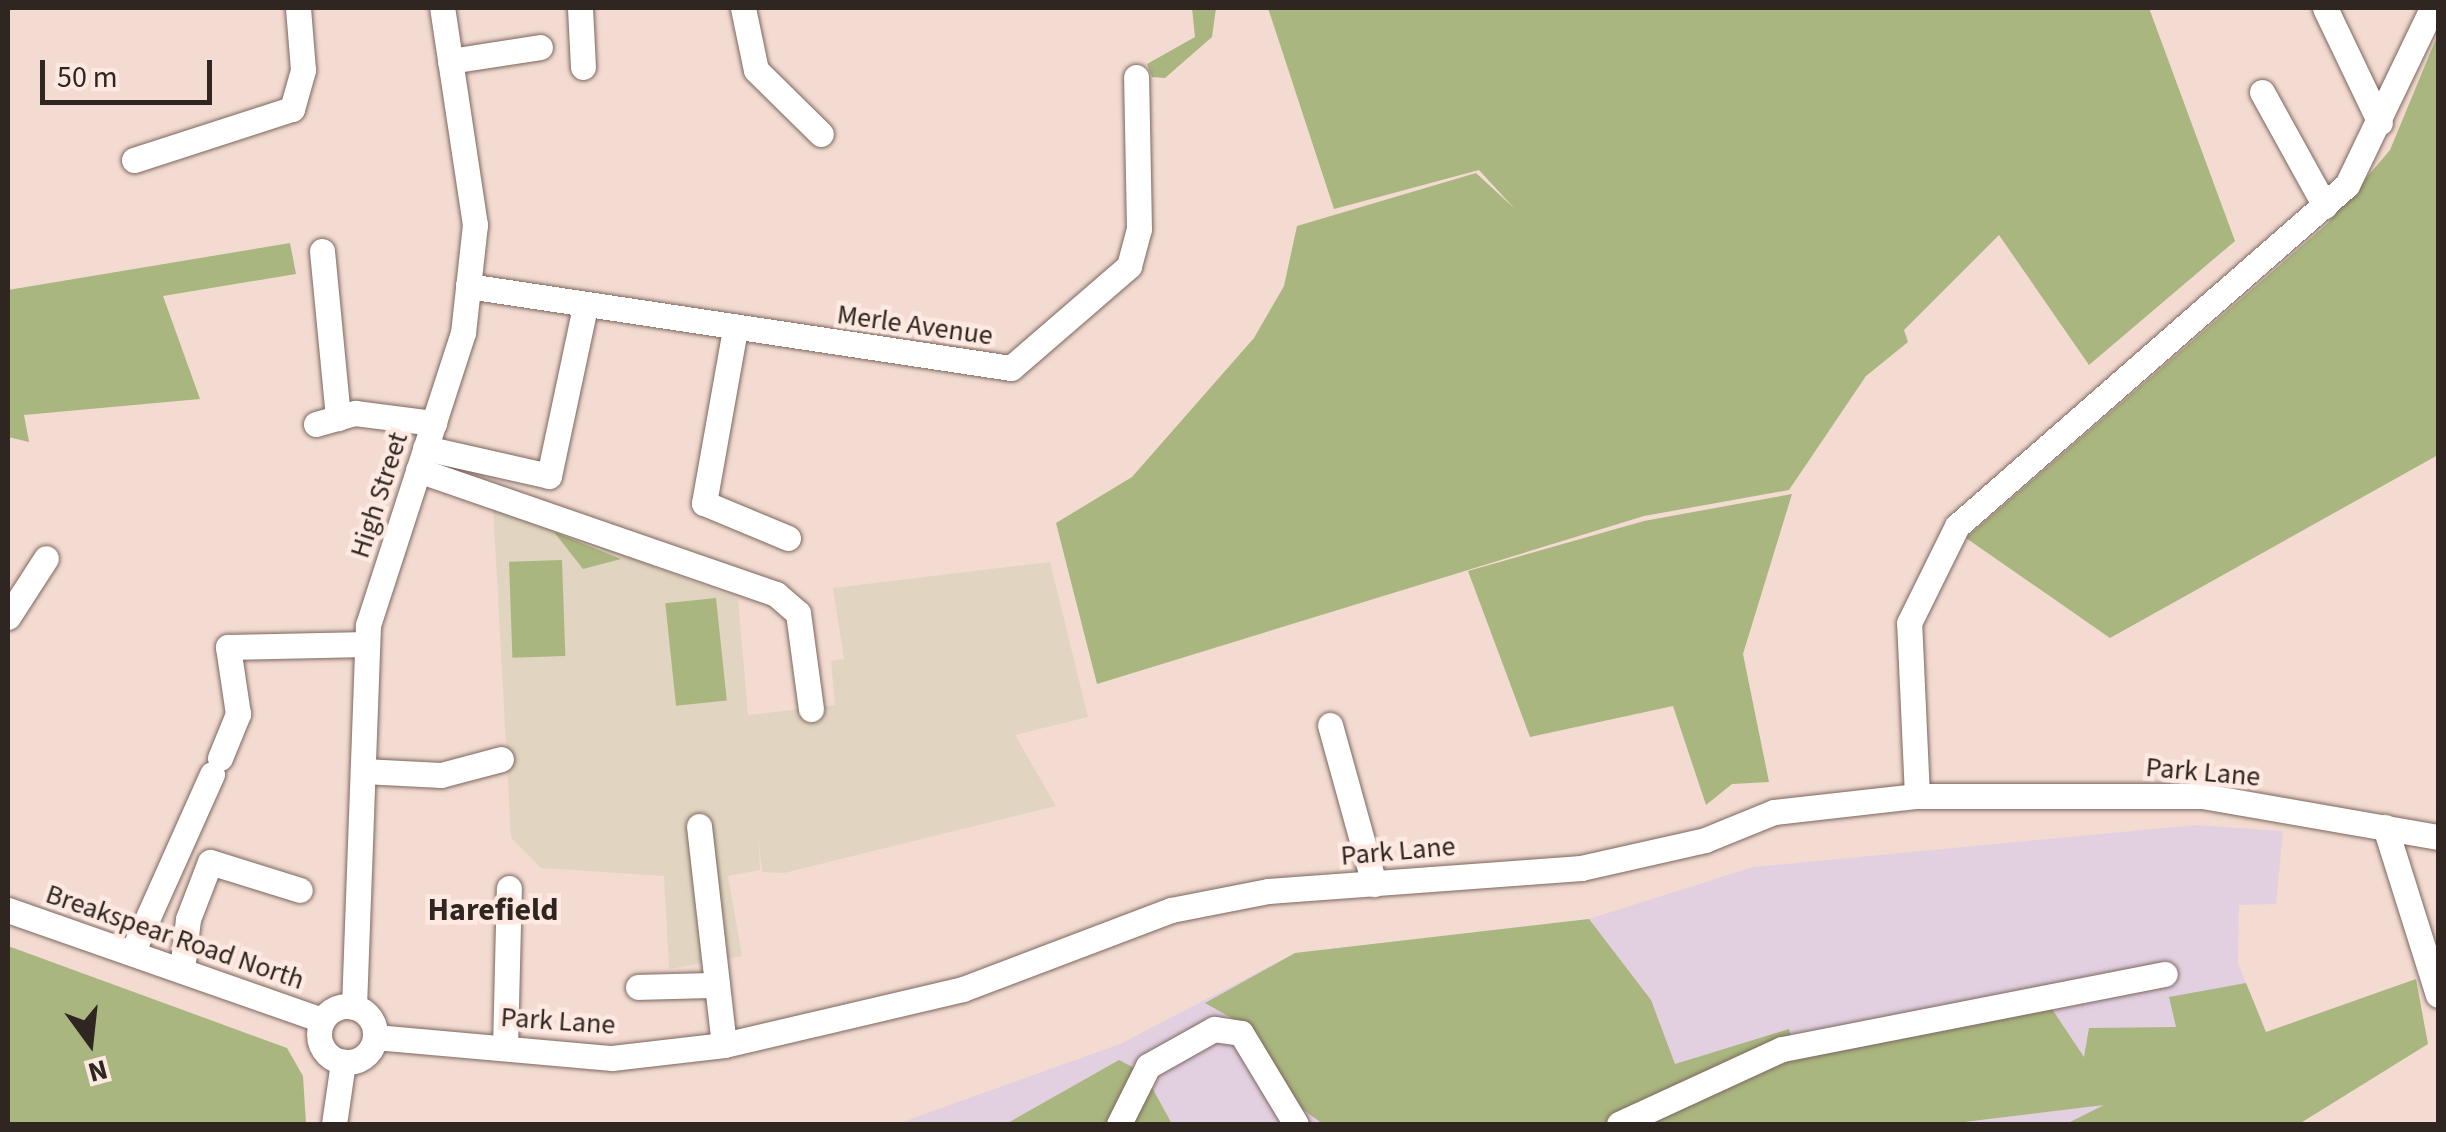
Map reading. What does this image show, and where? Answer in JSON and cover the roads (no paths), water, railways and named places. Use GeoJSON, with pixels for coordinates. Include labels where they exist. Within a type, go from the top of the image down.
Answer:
{"type":"FeatureCollection","features":[{"type":"Feature","properties":{"kind":"street"},"geometry":{"type":"LineString","coordinates":[[134,160],[292,109],[303,70],[298,8]]}},
{"type":"Feature","properties":{"kind":"street","name":"High Street"},"geometry":{"type":"LineString","coordinates":[[354,1007],[367,644],[434,423],[468,286],[475,225],[442,8]]}},
{"type":"Feature","properties":{"kind":"street"},"geometry":{"type":"LineString","coordinates":[[580,8],[583,68]]}},
{"type":"Feature","properties":{"kind":"street"},"geometry":{"type":"LineString","coordinates":[[743,8],[756,70],[821,134]]}},
{"type":"Feature","properties":{"kind":"street"},"geometry":{"type":"LineString","coordinates":[[2325,8],[2380,123]]}},
{"type":"Feature","properties":{"kind":"street"},"geometry":{"type":"LineString","coordinates":[[1917,796],[1908,622],[1957,526],[2325,206],[2380,123],[2432,8]]}},
{"type":"Feature","properties":{"kind":"street"},"geometry":{"type":"LineString","coordinates":[[450,61],[540,47]]}},
{"type":"Feature","properties":{"kind":"street","name":"Merle Avenue"},"geometry":{"type":"LineString","coordinates":[[468,286],[996,368],[1022,363],[1118,279],[1136,247],[1136,77]]}},
{"type":"Feature","properties":{"kind":"street"},"geometry":{"type":"LineString","coordinates":[[2262,92],[2325,206]]}},
{"type":"Feature","properties":{"kind":"street"},"geometry":{"type":"LineString","coordinates":[[322,251],[327,421],[434,423]]}},
{"type":"Feature","properties":{"kind":"street"},"geometry":{"type":"LineString","coordinates":[[422,459],[549,476],[585,306]]}},
{"type":"Feature","properties":{"kind":"street"},"geometry":{"type":"LineString","coordinates":[[735,329],[704,504],[788,538]]}},
{"type":"Feature","properties":{"kind":"street"},"geometry":{"type":"LineString","coordinates":[[422,459],[790,602],[810,709]]}},
{"type":"Feature","properties":{"kind":"street"},"geometry":{"type":"LineString","coordinates":[[8,617],[46,558]]}},
{"type":"Feature","properties":{"kind":"street"},"geometry":{"type":"LineString","coordinates":[[132,953],[238,714],[228,646],[367,644]]}},
{"type":"Feature","properties":{"kind":"street"},"geometry":{"type":"LineString","coordinates":[[1330,725],[1374,884]]}},
{"type":"Feature","properties":{"kind":"street"},"geometry":{"type":"LineString","coordinates":[[362,770],[441,775],[501,760]]}},
{"type":"Feature","properties":{"kind":"street","name":"Park Lane"},"geometry":{"type":"LineString","coordinates":[[375,1037],[612,1058],[724,1045],[963,989],[1171,910],[1374,884],[1581,868],[1704,840],[1774,812],[1917,796],[2203,796],[2438,836]]}},
{"type":"Feature","properties":{"kind":"street"},"geometry":{"type":"LineString","coordinates":[[699,826],[724,1045]]}},
{"type":"Feature","properties":{"kind":"street"},"geometry":{"type":"LineString","coordinates":[[2385,827],[2438,995]]}},
{"type":"Feature","properties":{"kind":"street"},"geometry":{"type":"LineString","coordinates":[[182,970],[210,862],[300,890]]}},
{"type":"Feature","properties":{"kind":"street"},"geometry":{"type":"LineString","coordinates":[[505,1048],[509,888]]}},
{"type":"Feature","properties":{"kind":"street","name":"Breakspear Road North"},"geometry":{"type":"LineString","coordinates":[[8,910],[322,1020]]}},
{"type":"Feature","properties":{"kind":"street"},"geometry":{"type":"LineString","coordinates":[[1618,1124],[1782,1049],[2165,974]]}},
{"type":"Feature","properties":{"kind":"street"},"geometry":{"type":"LineString","coordinates":[[638,987],[717,985]]}},
{"type":"Feature","properties":{"kind":"street"},"geometry":{"type":"LineString","coordinates":[[354,1007],[375,1037],[360,1059],[343,1062],[322,1046],[322,1020],[354,1007]]}},
{"type":"Feature","properties":{"kind":"street"},"geometry":{"type":"LineString","coordinates":[[1119,1124],[1148,1066],[1214,1029],[1241,1034],[1296,1124]]}},
{"type":"Feature","properties":{"kind":"street"},"geometry":{"type":"LineString","coordinates":[[334,1124],[343,1062]]}},
{"type":"Feature","properties":{"kind":"district","name":"Harefield"},"geometry":{"type":"Point","coordinates":[493,910]}}]}
